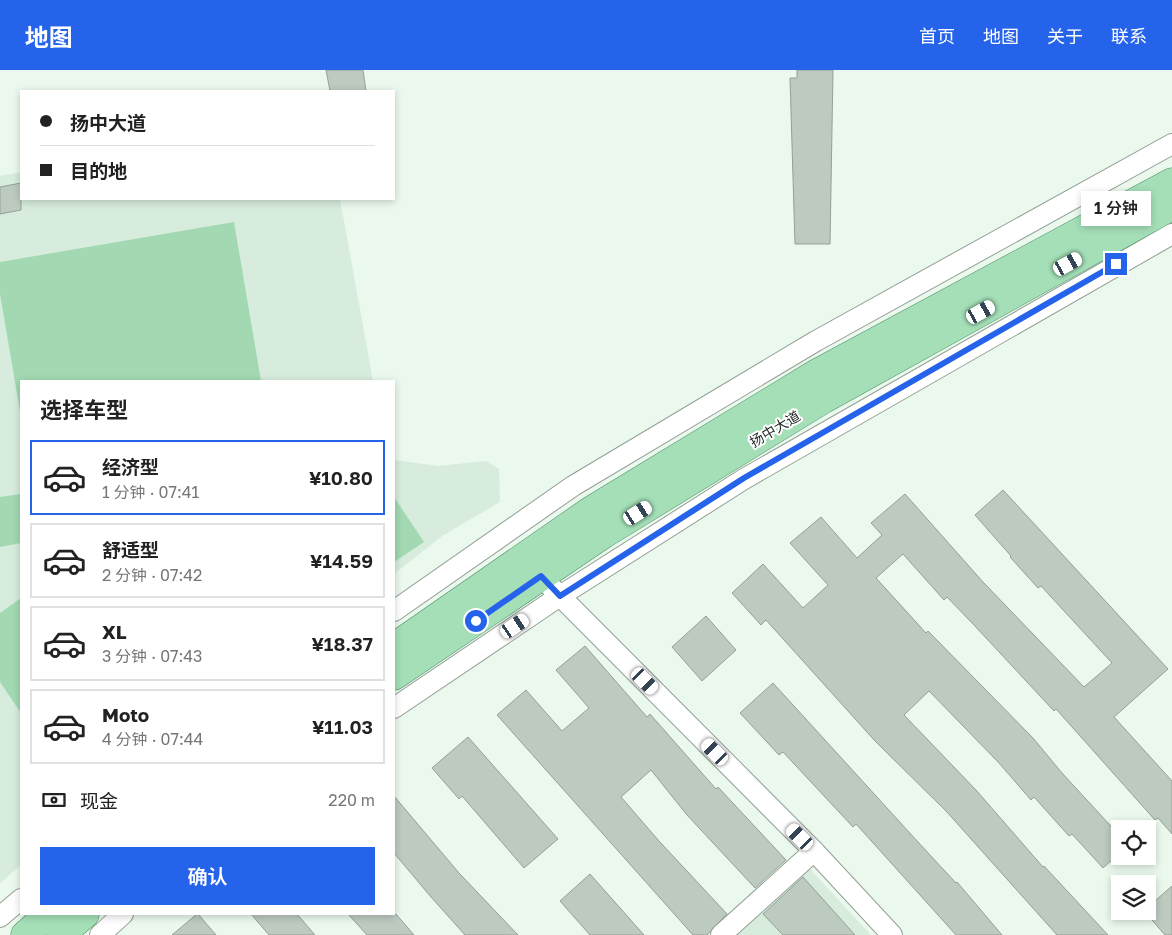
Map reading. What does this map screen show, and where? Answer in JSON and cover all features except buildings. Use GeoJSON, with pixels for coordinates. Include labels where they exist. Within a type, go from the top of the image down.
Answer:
{"type":"FeatureCollection","features":[{"type":"Feature","properties":{"kind":"main road","name":"扬中大道"},"geometry":{"type":"LineString","coordinates":[[395,646],[590,511],[817,373],[1172,182]]}},
{"type":"Feature","properties":{"kind":"main road","name":"扬中大道"},"geometry":{"type":"LineString","coordinates":[[395,675],[604,534],[824,399],[1172,206]]}},
{"type":"Feature","properties":{"kind":"main road"},"geometry":{"type":"LineString","coordinates":[[25,935],[49,915]]}},
{"type":"Feature","properties":{"kind":"main road"},"geometry":{"type":"LineString","coordinates":[[61,935],[84,915]]}},
{"type":"Feature","properties":{"kind":"street"},"geometry":{"type":"LineString","coordinates":[[395,610],[573,486],[816,341],[1172,144]]}},
{"type":"Feature","properties":{"kind":"street"},"geometry":{"type":"LineString","coordinates":[[395,707],[560,596],[744,478],[1172,234]]}},
{"type":"Feature","properties":{"kind":"street"},"geometry":{"type":"LineString","coordinates":[[541,576],[814,851],[892,935]]}},
{"type":"Feature","properties":{"kind":"street"},"geometry":{"type":"LineString","coordinates":[[721,935],[814,851]]}},
{"type":"Feature","properties":{"kind":"street"},"geometry":{"type":"LineString","coordinates":[[0,917],[20,901]]}},
{"type":"Feature","properties":{"kind":"street"},"geometry":{"type":"LineString","coordinates":[[100,935],[122,915]]}},
{"type":"Feature","properties":{"kind":"shaded area"},"geometry":{"type":"Polygon","coordinates":[[[20,172],[20,200],[340,200],[373,380],[20,380],[20,866],[0,883],[0,176],[20,172]]]}},
{"type":"Feature","properties":{"kind":"shaded area"},"geometry":{"type":"Polygon","coordinates":[[[395,460],[438,466],[486,461],[499,469],[500,502],[442,536],[395,573],[395,460]]]}},
{"type":"Feature","properties":{"kind":"shaded area"},"geometry":{"type":"Polygon","coordinates":[[[808,867],[871,935],[733,935],[808,867]]]}},
{"type":"Feature","properties":{"kind":"green space"},"geometry":{"type":"Polygon","coordinates":[[[234,222],[261,380],[20,380],[20,411],[0,294],[0,262],[234,222]]]}},
{"type":"Feature","properties":{"kind":"green space"},"geometry":{"type":"Polygon","coordinates":[[[20,494],[20,543],[0,547],[0,497],[20,494]]]}},
{"type":"Feature","properties":{"kind":"green space"},"geometry":{"type":"Polygon","coordinates":[[[395,498],[424,542],[395,561],[395,498]]]}},
{"type":"Feature","properties":{"kind":"green space"},"geometry":{"type":"Polygon","coordinates":[[[20,599],[20,712],[0,682],[0,613],[20,599]]]}},
{"type":"Feature","properties":{"kind":"route"},"geometry":{"type":"LineString","coordinates":[[476,621],[541,576],[560,596],[744,478],[1116,264]]}}]}
